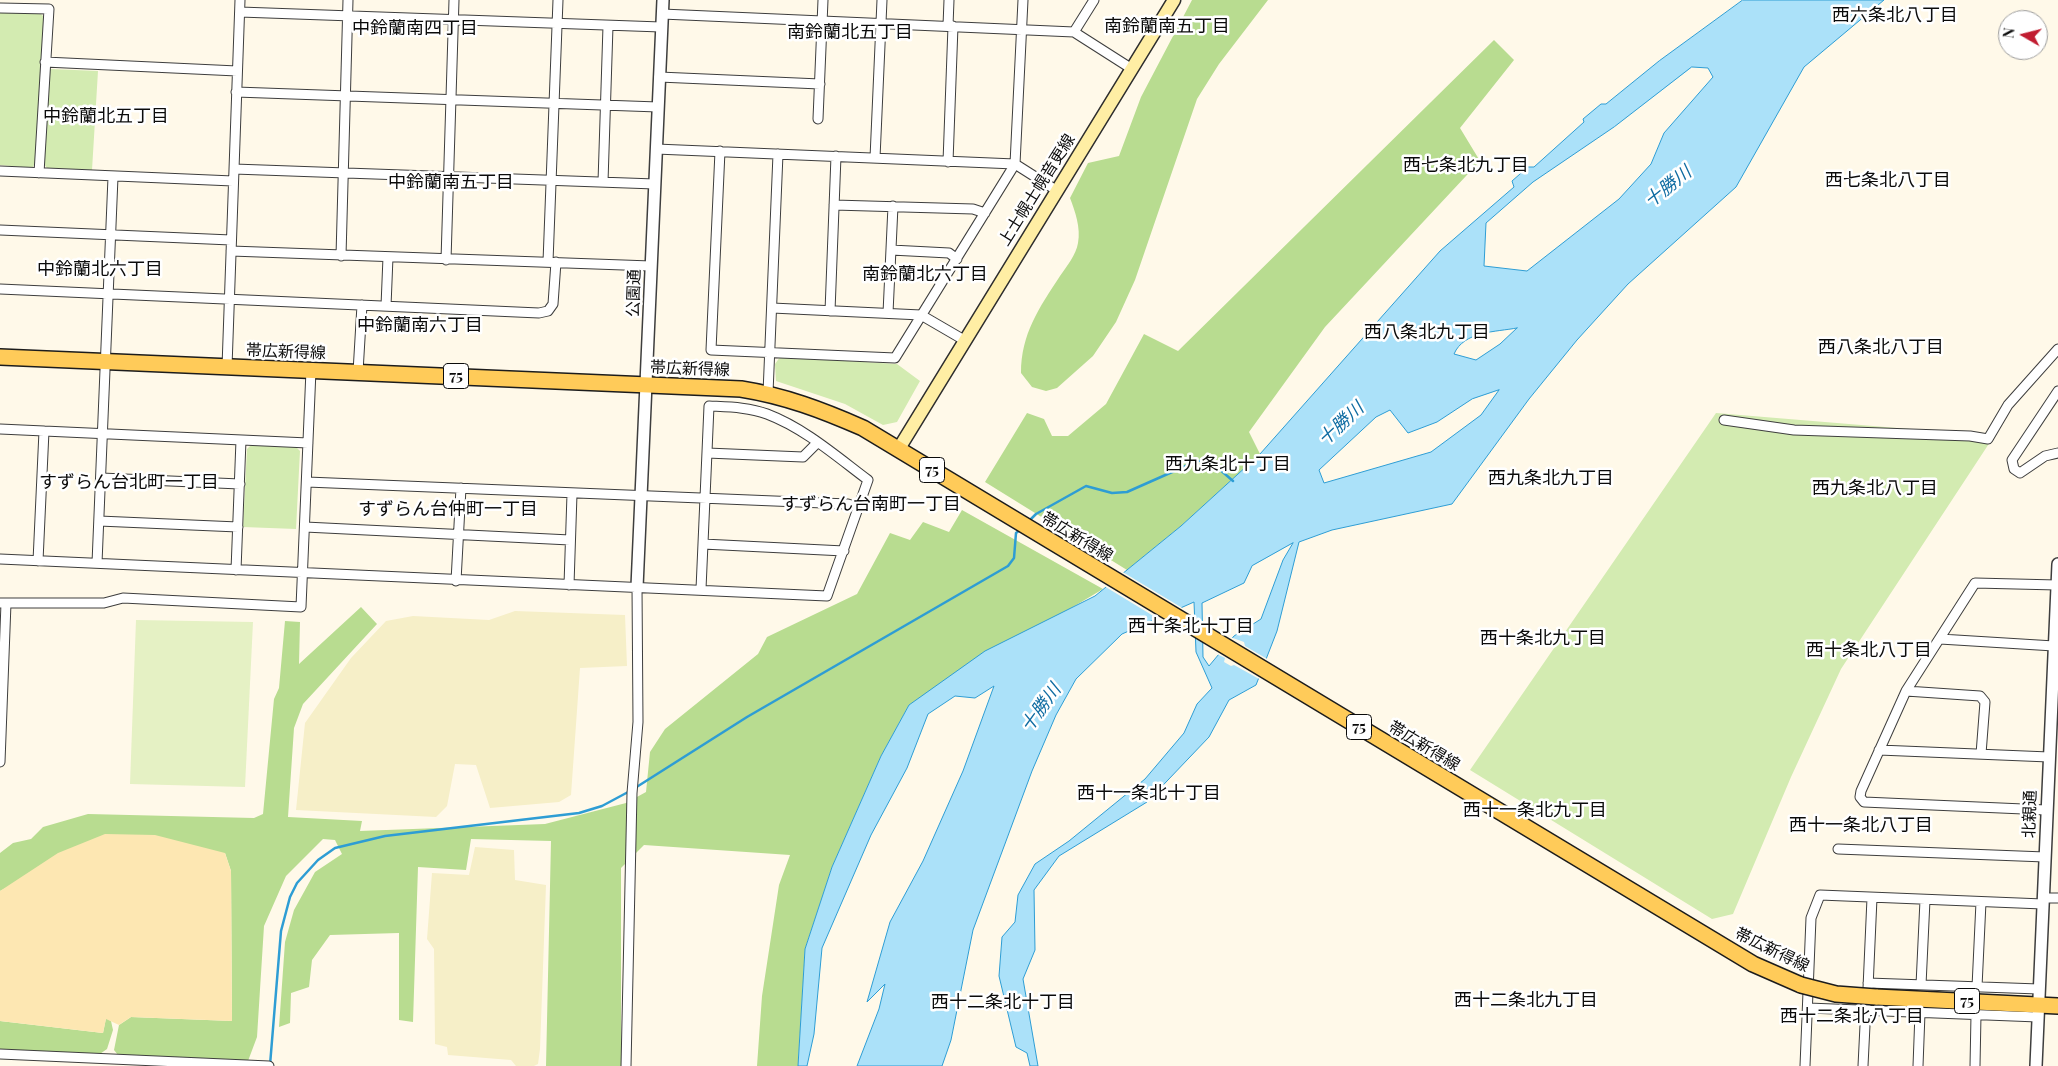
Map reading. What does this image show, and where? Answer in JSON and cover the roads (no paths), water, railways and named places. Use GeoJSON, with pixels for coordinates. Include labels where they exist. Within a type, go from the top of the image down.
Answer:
{"type":"FeatureCollection","features":[{"type":"Feature","properties":{"kind":"main road","name":"上士幌士幌音更線"},"geometry":{"type":"LineString","coordinates":[[898,450],[1174,0]]}},
{"type":"Feature","properties":{"kind":"main road","name":"帯広新得線"},"geometry":{"type":"LineString","coordinates":[[0,356],[741,389],[768,393],[814,406],[862,428],[1753,964],[1801,985],[1836,994],[2038,1011],[2058,1006]]}},
{"type":"Feature","properties":{"kind":"street"},"geometry":{"type":"LineString","coordinates":[[227,367],[240,0]]}},
{"type":"Feature","properties":{"kind":"street"},"geometry":{"type":"LineString","coordinates":[[341,256],[348,0]]}},
{"type":"Feature","properties":{"kind":"street"},"geometry":{"type":"LineString","coordinates":[[446,260],[454,0]]}},
{"type":"Feature","properties":{"kind":"street"},"geometry":{"type":"LineString","coordinates":[[0,289],[539,313],[548,311],[553,304],[551,180],[558,0]]}},
{"type":"Feature","properties":{"kind":"street","name":"公園通"},"geometry":{"type":"LineString","coordinates":[[637,587],[663,0]]}},
{"type":"Feature","properties":{"kind":"street"},"geometry":{"type":"LineString","coordinates":[[818,119],[823,0]]}},
{"type":"Feature","properties":{"kind":"street"},"geometry":{"type":"LineString","coordinates":[[876,158],[882,0]]}},
{"type":"Feature","properties":{"kind":"street"},"geometry":{"type":"LineString","coordinates":[[948,162],[951,26],[949,0]]}},
{"type":"Feature","properties":{"kind":"street"},"geometry":{"type":"LineString","coordinates":[[720,151],[711,350],[895,358],[1015,164],[1022,0]]}},
{"type":"Feature","properties":{"kind":"street"},"geometry":{"type":"LineString","coordinates":[[1074,32],[1094,0]]}},
{"type":"Feature","properties":{"kind":"street"},"geometry":{"type":"LineString","coordinates":[[0,8],[49,9],[39,173]]}},
{"type":"Feature","properties":{"kind":"street"},"geometry":{"type":"LineString","coordinates":[[240,12],[662,27]]}},
{"type":"Feature","properties":{"kind":"street"},"geometry":{"type":"LineString","coordinates":[[662,14],[1074,32],[1132,69]]}},
{"type":"Feature","properties":{"kind":"street"},"geometry":{"type":"LineString","coordinates":[[603,182],[608,26]]}},
{"type":"Feature","properties":{"kind":"street"},"geometry":{"type":"LineString","coordinates":[[45,62],[237,71]]}},
{"type":"Feature","properties":{"kind":"street"},"geometry":{"type":"LineString","coordinates":[[660,77],[820,84]]}},
{"type":"Feature","properties":{"kind":"street"},"geometry":{"type":"LineString","coordinates":[[236,92],[658,107]]}},
{"type":"Feature","properties":{"kind":"street"},"geometry":{"type":"LineString","coordinates":[[656,149],[1015,164],[1056,190]]}},
{"type":"Feature","properties":{"kind":"street"},"geometry":{"type":"LineString","coordinates":[[768,393],[778,154]]}},
{"type":"Feature","properties":{"kind":"street"},"geometry":{"type":"LineString","coordinates":[[830,311],[836,156]]}},
{"type":"Feature","properties":{"kind":"street"},"geometry":{"type":"LineString","coordinates":[[234,169],[655,184]]}},
{"type":"Feature","properties":{"kind":"street"},"geometry":{"type":"LineString","coordinates":[[0,171],[233,182]]}},
{"type":"Feature","properties":{"kind":"street"},"geometry":{"type":"LineString","coordinates":[[97,563],[113,176]]}},
{"type":"Feature","properties":{"kind":"street"},"geometry":{"type":"LineString","coordinates":[[834,204],[973,209],[985,213]]}},
{"type":"Feature","properties":{"kind":"street"},"geometry":{"type":"LineString","coordinates":[[888,313],[892,206]]}},
{"type":"Feature","properties":{"kind":"street"},"geometry":{"type":"LineString","coordinates":[[0,230],[231,240]]}},
{"type":"Feature","properties":{"kind":"street"},"geometry":{"type":"LineString","coordinates":[[891,250],[949,253],[957,259]]}},
{"type":"Feature","properties":{"kind":"street"},"geometry":{"type":"LineString","coordinates":[[231,251],[651,266]]}},
{"type":"Feature","properties":{"kind":"street"},"geometry":{"type":"LineString","coordinates":[[386,306],[388,258]]}},
{"type":"Feature","properties":{"kind":"street"},"geometry":{"type":"LineString","coordinates":[[358,372],[362,305]]}},
{"type":"Feature","properties":{"kind":"street"},"geometry":{"type":"LineString","coordinates":[[772,308],[921,315],[964,340]]}},
{"type":"Feature","properties":{"kind":"street"},"geometry":{"type":"LineString","coordinates":[[1724,420],[1794,430],[1970,436],[1988,439],[2008,405],[2057,352]]}},
{"type":"Feature","properties":{"kind":"street"},"geometry":{"type":"LineString","coordinates":[[0,762],[3,603],[104,603],[123,598],[301,607],[311,370]]}},
{"type":"Feature","properties":{"kind":"street"},"geometry":{"type":"LineString","coordinates":[[2058,391],[2012,460],[2014,469],[2020,473],[2045,456],[2058,453]]}},
{"type":"Feature","properties":{"kind":"street"},"geometry":{"type":"LineString","coordinates":[[0,560],[456,581],[701,589],[827,596],[868,480],[796,427],[766,413],[747,409],[709,406],[701,589]]}},
{"type":"Feature","properties":{"kind":"street"},"geometry":{"type":"LineString","coordinates":[[0,429],[308,443]]}},
{"type":"Feature","properties":{"kind":"street"},"geometry":{"type":"LineString","coordinates":[[38,562],[44,431]]}},
{"type":"Feature","properties":{"kind":"street"},"geometry":{"type":"LineString","coordinates":[[236,570],[241,440]]}},
{"type":"Feature","properties":{"kind":"street"},"geometry":{"type":"LineString","coordinates":[[707,453],[803,458],[817,442]]}},
{"type":"Feature","properties":{"kind":"street"},"geometry":{"type":"LineString","coordinates":[[101,478],[240,484]]}},
{"type":"Feature","properties":{"kind":"street"},"geometry":{"type":"LineString","coordinates":[[307,482],[848,504],[859,507]]}},
{"type":"Feature","properties":{"kind":"street"},"geometry":{"type":"LineString","coordinates":[[456,581],[461,488]]}},
{"type":"Feature","properties":{"kind":"street"},"geometry":{"type":"LineString","coordinates":[[569,585],[572,494]]}},
{"type":"Feature","properties":{"kind":"street"},"geometry":{"type":"LineString","coordinates":[[99,521],[238,527]]}},
{"type":"Feature","properties":{"kind":"street"},"geometry":{"type":"LineString","coordinates":[[305,528],[570,540]]}},
{"type":"Feature","properties":{"kind":"street"},"geometry":{"type":"LineString","coordinates":[[703,544],[844,551]]}},
{"type":"Feature","properties":{"kind":"street","name":"北親通"},"geometry":{"type":"LineString","coordinates":[[2036,1066],[2046,810],[2052,761],[2054,646],[2058,564]]}},
{"type":"Feature","properties":{"kind":"street"},"geometry":{"type":"LineString","coordinates":[[2046,810],[1864,802],[1860,798],[1861,791],[1906,691],[1975,582],[2057,585]]}},
{"type":"Feature","properties":{"kind":"street"},"geometry":{"type":"LineString","coordinates":[[626,1066],[632,793],[638,722],[637,587]]}},
{"type":"Feature","properties":{"kind":"street"},"geometry":{"type":"LineString","coordinates":[[1940,639],[2054,646]]}},
{"type":"Feature","properties":{"kind":"street"},"geometry":{"type":"LineString","coordinates":[[1906,691],[1980,696],[1985,702],[1981,754]]}},
{"type":"Feature","properties":{"kind":"street"},"geometry":{"type":"LineString","coordinates":[[1879,750],[1981,754],[2052,761]]}},
{"type":"Feature","properties":{"kind":"street"},"geometry":{"type":"LineString","coordinates":[[1838,849],[2045,857]]}},
{"type":"Feature","properties":{"kind":"street"},"geometry":{"type":"LineString","coordinates":[[1805,1066],[1812,918],[1820,895],[1981,902],[2043,901],[2058,898]]}},
{"type":"Feature","properties":{"kind":"street"},"geometry":{"type":"LineString","coordinates":[[1863,1066],[1872,898]]}},
{"type":"Feature","properties":{"kind":"street"},"geometry":{"type":"LineString","coordinates":[[1921,985],[1925,900]]}},
{"type":"Feature","properties":{"kind":"street"},"geometry":{"type":"LineString","coordinates":[[1977,987],[1981,902]]}},
{"type":"Feature","properties":{"kind":"street"},"geometry":{"type":"LineString","coordinates":[[1868,984],[2039,989]]}},
{"type":"Feature","properties":{"kind":"street"},"geometry":{"type":"LineString","coordinates":[[1808,1008],[1976,1015],[2038,1011]]}},
{"type":"Feature","properties":{"kind":"street"},"geometry":{"type":"LineString","coordinates":[[1918,1066],[1920,1013]]}},
{"type":"Feature","properties":{"kind":"street"},"geometry":{"type":"LineString","coordinates":[[1975,1066],[1976,1015]]}},
{"type":"Feature","properties":{"kind":"street"},"geometry":{"type":"LineString","coordinates":[[0,1054],[268,1066]]}},
{"type":"Feature","properties":{"kind":"water","name":"十勝川"},"geometry":{"type":"Polygon","coordinates":[[[1743,0],[1884,0],[1804,67],[1736,187],[1628,284],[1577,340],[1529,399],[1452,504],[1332,530],[1299,542],[1277,631],[1256,685],[1229,700],[1209,737],[1147,802],[1059,856],[1034,890],[1035,950],[1023,979],[1038,1066],[1030,1066],[1027,1053],[1016,1047],[999,976],[1002,937],[1015,922],[1018,895],[1035,864],[1069,841],[1145,779],[1184,733],[1197,704],[1212,688],[1196,652],[1194,602],[1122,634],[1076,679],[1056,715],[1032,771],[973,930],[951,1040],[942,1066],[857,1066],[879,1009],[885,984],[867,1002],[890,922],[923,861],[963,771],[994,686],[975,698],[955,696],[928,714],[907,768],[871,835],[822,948],[814,1034],[807,1066],[798,1066],[805,949],[832,867],[881,756],[909,705],[985,651],[1095,596],[1181,526],[1260,454],[1440,251],[1514,187],[1512,181],[1528,167],[1534,167],[1584,122],[1583,119],[1601,104],[1606,104],[1659,61],[1743,0]],[[1692,67],[1614,127],[1533,182],[1486,223],[1484,266],[1527,271],[1619,199],[1651,164],[1664,133],[1713,77],[1708,68],[1692,67]],[[1517,328],[1490,332],[1465,341],[1454,354],[1476,360],[1500,344],[1517,328]],[[1499,390],[1472,399],[1437,422],[1408,433],[1390,410],[1376,417],[1319,470],[1324,483],[1431,452],[1481,415],[1499,390]],[[1293,543],[1252,566],[1244,583],[1202,603],[1203,657],[1209,666],[1234,636],[1261,619],[1283,560],[1293,543]]]}},
{"type":"Feature","properties":{"kind":"waterway"},"geometry":{"type":"LineString","coordinates":[[1029,521],[1036,514],[1086,486],[1112,493],[1127,492],[1197,461],[1210,461],[1233,481]]}},
{"type":"Feature","properties":{"kind":"waterway"},"geometry":{"type":"LineString","coordinates":[[635,788],[747,717],[1008,566],[1014,558],[1016,533],[1020,530]]}},
{"type":"Feature","properties":{"kind":"waterway"},"geometry":{"type":"LineString","coordinates":[[270,1065],[281,931],[290,897],[297,883],[318,860],[335,848],[385,836],[579,813],[602,806],[630,791]]}},
{"type":"Feature","properties":{"kind":"district","name":"西六条北八丁目"},"geometry":{"type":"Point","coordinates":[1895,15]}},
{"type":"Feature","properties":{"kind":"district","name":"南鈴蘭南五丁目"},"geometry":{"type":"Point","coordinates":[1167,26]}},
{"type":"Feature","properties":{"kind":"district","name":"中鈴蘭南四丁目"},"geometry":{"type":"Point","coordinates":[415,28]}},
{"type":"Feature","properties":{"kind":"district","name":"南鈴蘭北五丁目"},"geometry":{"type":"Point","coordinates":[850,32]}},
{"type":"Feature","properties":{"kind":"district","name":"中鈴蘭北五丁目"},"geometry":{"type":"Point","coordinates":[106,116]}},
{"type":"Feature","properties":{"kind":"district","name":"西七条北九丁目"},"geometry":{"type":"Point","coordinates":[1466,165]}},
{"type":"Feature","properties":{"kind":"district","name":"西七条北八丁目"},"geometry":{"type":"Point","coordinates":[1888,180]}},
{"type":"Feature","properties":{"kind":"district","name":"中鈴蘭南五丁目"},"geometry":{"type":"Point","coordinates":[451,182]}},
{"type":"Feature","properties":{"kind":"district","name":"中鈴蘭北六丁目"},"geometry":{"type":"Point","coordinates":[100,269]}},
{"type":"Feature","properties":{"kind":"district","name":"南鈴蘭北六丁目"},"geometry":{"type":"Point","coordinates":[925,274]}},
{"type":"Feature","properties":{"kind":"district","name":"中鈴蘭南六丁目"},"geometry":{"type":"Point","coordinates":[420,325]}},
{"type":"Feature","properties":{"kind":"district","name":"西八条北九丁目"},"geometry":{"type":"Point","coordinates":[1427,332]}},
{"type":"Feature","properties":{"kind":"district","name":"西八条北八丁目"},"geometry":{"type":"Point","coordinates":[1881,347]}},
{"type":"Feature","properties":{"kind":"district","name":"西九条北十丁目"},"geometry":{"type":"Point","coordinates":[1228,464]}},
{"type":"Feature","properties":{"kind":"district","name":"西九条北九丁目"},"geometry":{"type":"Point","coordinates":[1551,478]}},
{"type":"Feature","properties":{"kind":"district","name":"すずらん台北町一丁目"},"geometry":{"type":"Point","coordinates":[129,482]}},
{"type":"Feature","properties":{"kind":"district","name":"西九条北八丁目"},"geometry":{"type":"Point","coordinates":[1875,488]}},
{"type":"Feature","properties":{"kind":"district","name":"すずらん台南町一丁目"},"geometry":{"type":"Point","coordinates":[871,504]}},
{"type":"Feature","properties":{"kind":"district","name":"すずらん台仲町一丁目"},"geometry":{"type":"Point","coordinates":[448,509]}},
{"type":"Feature","properties":{"kind":"district","name":"西十条北十丁目"},"geometry":{"type":"Point","coordinates":[1191,626]}},
{"type":"Feature","properties":{"kind":"district","name":"西十条北九丁目"},"geometry":{"type":"Point","coordinates":[1543,638]}},
{"type":"Feature","properties":{"kind":"district","name":"西十条北八丁目"},"geometry":{"type":"Point","coordinates":[1869,650]}},
{"type":"Feature","properties":{"kind":"district","name":"西十一条北十丁目"},"geometry":{"type":"Point","coordinates":[1149,793]}},
{"type":"Feature","properties":{"kind":"district","name":"西十一条北九丁目"},"geometry":{"type":"Point","coordinates":[1535,810]}},
{"type":"Feature","properties":{"kind":"district","name":"西十一条北八丁目"},"geometry":{"type":"Point","coordinates":[1861,825]}},
{"type":"Feature","properties":{"kind":"district","name":"西十二条北九丁目"},"geometry":{"type":"Point","coordinates":[1526,1000]}},
{"type":"Feature","properties":{"kind":"district","name":"西十二条北十丁目"},"geometry":{"type":"Point","coordinates":[1003,1002]}},
{"type":"Feature","properties":{"kind":"district","name":"西十二条北八丁目"},"geometry":{"type":"Point","coordinates":[1852,1016]}}]}
